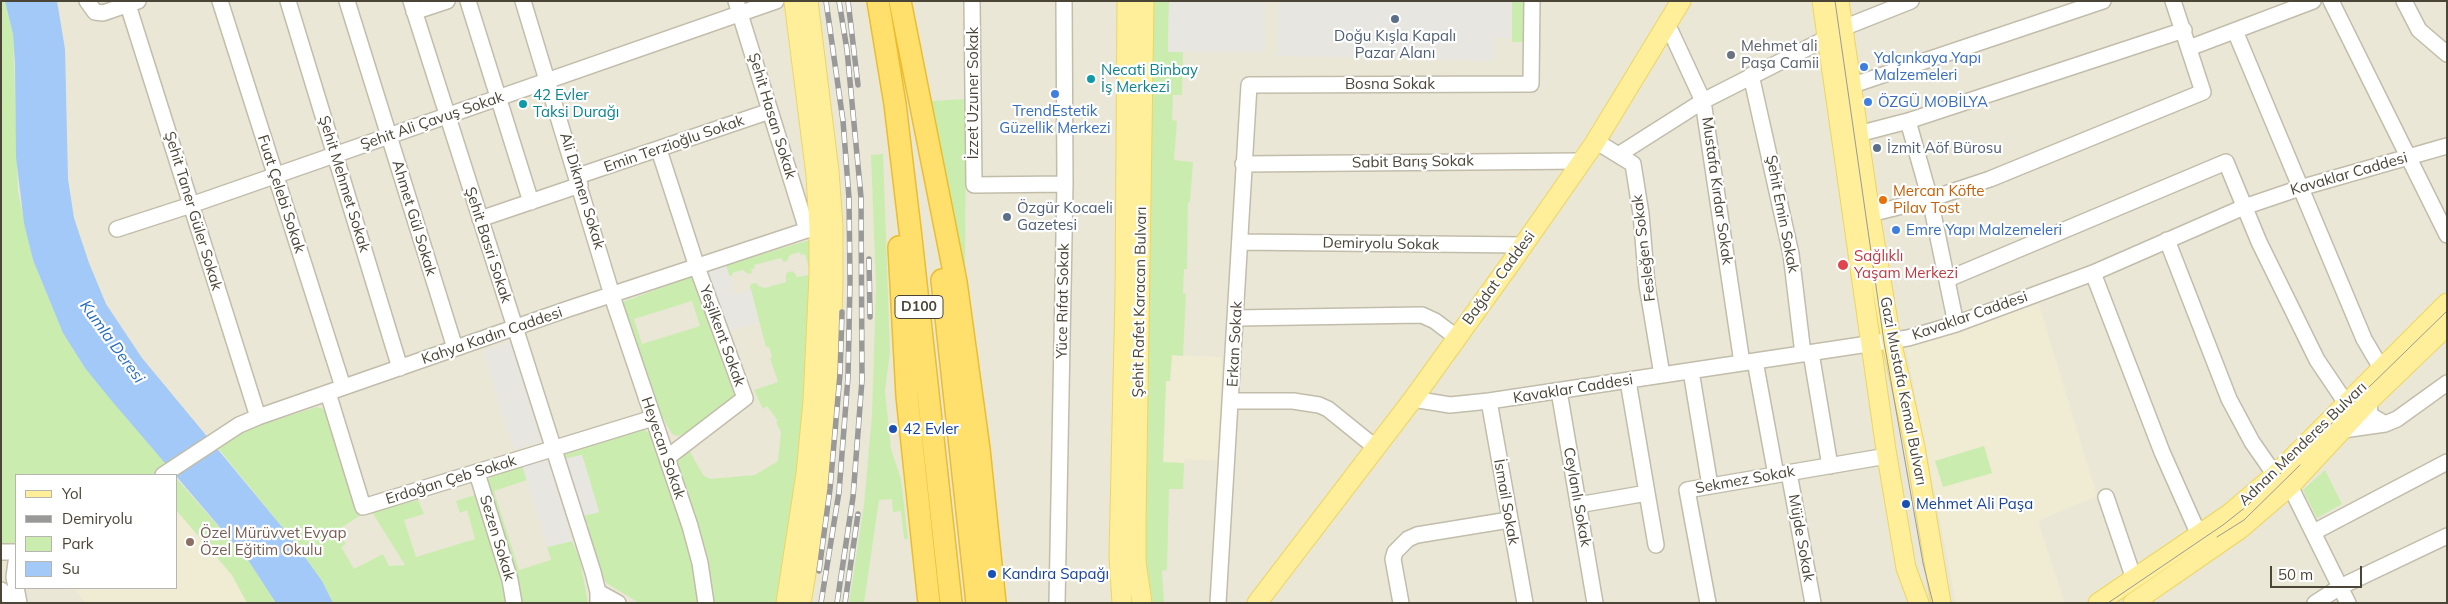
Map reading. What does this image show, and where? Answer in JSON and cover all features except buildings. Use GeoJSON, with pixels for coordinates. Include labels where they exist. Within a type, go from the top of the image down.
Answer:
{"type":"FeatureCollection","features":[{"type":"Feature","properties":{"kind":"highway","name":"D100"},"geometry":{"type":"LineString","coordinates":[[878,1],[895,104],[951,603]]}},
{"type":"Feature","properties":{"kind":"highway","name":"D100"},"geometry":{"type":"LineString","coordinates":[[900,1],[920,100],[977,603]]}},
{"type":"Feature","properties":{"kind":"highway"},"geometry":{"type":"LineString","coordinates":[[920,100],[956,282],[979,449],[995,603]]}},
{"type":"Feature","properties":{"kind":"highway"},"geometry":{"type":"LineString","coordinates":[[895,104],[898,223],[907,396],[929,603]]}},
{"type":"Feature","properties":{"kind":"main road"},"geometry":{"type":"LineString","coordinates":[[794,1],[812,132],[820,227],[832,321],[825,435],[816,514],[801,603]]}},
{"type":"Feature","properties":{"kind":"main road"},"geometry":{"type":"LineString","coordinates":[[786,603],[800,522],[813,401],[820,276],[820,227],[825,128],[808,1]]}},
{"type":"Feature","properties":{"kind":"main road","name":"Şehit Rafet Karacan Bulvarı"},"geometry":{"type":"LineString","coordinates":[[1122,603],[1119,556],[1125,296],[1126,1]]}},
{"type":"Feature","properties":{"kind":"main road","name":"Şehit Rafet Karacan Bulvarı"},"geometry":{"type":"LineString","coordinates":[[1142,603],[1136,562],[1136,525],[1144,1]]}},
{"type":"Feature","properties":{"kind":"main road","name":"Bağdat Caddesi"},"geometry":{"type":"LineString","coordinates":[[1303,546],[1375,447],[1413,399],[1594,144],[1681,1]]}},
{"type":"Feature","properties":{"kind":"main road","name":"Gazi Mustafa Kemal Bulvarı"},"geometry":{"type":"LineString","coordinates":[[1822,1],[1835,33],[1850,86],[1891,340],[1915,447],[1941,601]]}},
{"type":"Feature","properties":{"kind":"main road","name":"Gazi Mustafa Kemal Bulvarı"},"geometry":{"type":"LineString","coordinates":[[1839,1],[1835,33],[1854,219],[1870,344],[1906,568],[1919,603]]}},
{"type":"Feature","properties":{"kind":"main road","name":"Adnan Menderes Bulvarı"},"geometry":{"type":"LineString","coordinates":[[2098,603],[2229,514],[2275,475],[2447,303]]}},
{"type":"Feature","properties":{"kind":"main road","name":"Adnan Menderes Bulvarı"},"geometry":{"type":"LineString","coordinates":[[2137,602],[2240,529],[2290,486],[2369,401],[2447,326]]}},
{"type":"Feature","properties":{"kind":"main road"},"geometry":{"type":"LineString","coordinates":[[1257,603],[1303,546]]}},
{"type":"Feature","properties":{"kind":"main road"},"geometry":{"type":"LineString","coordinates":[[1270,603],[1303,546]]}},
{"type":"Feature","properties":{"kind":"street","name":"Fuat Çelebi Sokak"},"geometry":{"type":"LineString","coordinates":[[220,1],[342,387]]}},
{"type":"Feature","properties":{"kind":"street","name":"Şehit Mehmet Sokak"},"geometry":{"type":"LineString","coordinates":[[288,1],[400,368]]}},
{"type":"Feature","properties":{"kind":"street","name":"Ahmet Gül Sokak"},"geometry":{"type":"LineString","coordinates":[[347,1],[455,348]]}},
{"type":"Feature","properties":{"kind":"street"},"geometry":{"type":"LineString","coordinates":[[413,7],[447,1]]}},
{"type":"Feature","properties":{"kind":"street"},"geometry":{"type":"LineString","coordinates":[[468,1],[531,202]]}},
{"type":"Feature","properties":{"kind":"street","name":"Ali Dikmen Sokak"},"geometry":{"type":"LineString","coordinates":[[523,1],[613,295]]}},
{"type":"Feature","properties":{"kind":"street","name":"Şehit Ali Çavuş Sokak"},"geometry":{"type":"LineString","coordinates":[[117,229],[498,98],[738,7],[776,1]]}},
{"type":"Feature","properties":{"kind":"street","name":"İzzet Uzuner Sokak"},"geometry":{"type":"LineString","coordinates":[[972,1],[974,185],[1065,184]]}},
{"type":"Feature","properties":{"kind":"street","name":"Yüce Rıfat Sokak"},"geometry":{"type":"LineString","coordinates":[[1057,602],[1065,184],[1064,1]]}},
{"type":"Feature","properties":{"kind":"street","name":"Bosna Sokak"},"geometry":{"type":"LineString","coordinates":[[1249,85],[1531,84],[1532,1]]}},
{"type":"Feature","properties":{"kind":"street"},"geometry":{"type":"LineString","coordinates":[[1618,155],[1703,101],[1751,75],[1835,33],[1911,1]]}},
{"type":"Feature","properties":{"kind":"street"},"geometry":{"type":"LineString","coordinates":[[1850,86],[2068,7],[2103,1]]}},
{"type":"Feature","properties":{"kind":"street"},"geometry":{"type":"LineString","coordinates":[[1870,214],[1930,199],[1990,179],[2204,92],[2173,1]]}},
{"type":"Feature","properties":{"kind":"street"},"geometry":{"type":"LineString","coordinates":[[2189,48],[2314,1]]}},
{"type":"Feature","properties":{"kind":"street"},"geometry":{"type":"LineString","coordinates":[[2331,1],[2447,235]]}},
{"type":"Feature","properties":{"kind":"street"},"geometry":{"type":"LineString","coordinates":[[2404,1],[2419,30],[2447,54]]}},
{"type":"Feature","properties":{"kind":"street"},"geometry":{"type":"LineString","coordinates":[[91,6],[102,13],[133,3]]}},
{"type":"Feature","properties":{"kind":"street","name":"Şehit Taner Güler Sokak"},"geometry":{"type":"LineString","coordinates":[[133,3],[190,205],[258,417]]}},
{"type":"Feature","properties":{"kind":"street","name":"Şehit Basri Sokak"},"geometry":{"type":"LineString","coordinates":[[413,7],[446,116],[553,448],[598,597]]}},
{"type":"Feature","properties":{"kind":"street","name":"Şehit Hasan Sokak"},"geometry":{"type":"LineString","coordinates":[[738,7],[770,111],[820,227]]}},
{"type":"Feature","properties":{"kind":"street","name":"Mustafa Kırdar Sokak"},"geometry":{"type":"LineString","coordinates":[[1666,28],[1671,32],[1703,101],[1749,362]]}},
{"type":"Feature","properties":{"kind":"street"},"geometry":{"type":"LineString","coordinates":[[1858,134],[1908,121],[2184,30]]}},
{"type":"Feature","properties":{"kind":"street"},"geometry":{"type":"LineString","coordinates":[[2236,30],[2364,339],[2382,368]]}},
{"type":"Feature","properties":{"kind":"street","name":"Şehit Emin Sokak"},"geometry":{"type":"LineString","coordinates":[[1751,75],[1791,254],[1807,353],[1830,466]]}},
{"type":"Feature","properties":{"kind":"street","name":"Erkan Sokak"},"geometry":{"type":"LineString","coordinates":[[1218,603],[1249,85]]}},
{"type":"Feature","properties":{"kind":"street","name":"Emin Terzioğlu Sokak"},"geometry":{"type":"LineString","coordinates":[[480,219],[531,202],[659,150],[770,111]]}},
{"type":"Feature","properties":{"kind":"street"},"geometry":{"type":"LineString","coordinates":[[1908,121],[1930,199],[1956,324]]}},
{"type":"Feature","properties":{"kind":"street","name":"Fesleğen Sokak"},"geometry":{"type":"LineString","coordinates":[[1594,144],[1602,146],[1633,164],[1641,214],[1647,285],[1662,375]]}},
{"type":"Feature","properties":{"kind":"street","name":"Kavaklar Caddesi"},"geometry":{"type":"LineString","coordinates":[[1413,399],[1450,405],[1489,401],[1891,340],[1956,324],[2093,272],[2244,207],[2300,188],[2447,146]]}},
{"type":"Feature","properties":{"kind":"street"},"geometry":{"type":"LineString","coordinates":[[659,150],[697,267]]}},
{"type":"Feature","properties":{"kind":"street","name":"Sabit Barış Sokak"},"geometry":{"type":"LineString","coordinates":[[1243,164],[1582,161]]}},
{"type":"Feature","properties":{"kind":"street"},"geometry":{"type":"LineString","coordinates":[[1948,279],[2226,162],[2259,242],[2317,360],[2346,403]]}},
{"type":"Feature","properties":{"kind":"street","name":"Kahya Kadın Caddesi"},"geometry":{"type":"LineString","coordinates":[[165,474],[239,425],[258,417],[514,328],[820,227]]}},
{"type":"Feature","properties":{"kind":"street"},"geometry":{"type":"LineString","coordinates":[[2167,240],[2229,399],[2252,442],[2275,475],[2290,486],[2348,603]]}},
{"type":"Feature","properties":{"kind":"street","name":"Demiryolu Sokak"},"geometry":{"type":"LineString","coordinates":[[1240,242],[1523,245]]}},
{"type":"Feature","properties":{"kind":"street","name":"Yeşilkent Sokak"},"geometry":{"type":"LineString","coordinates":[[668,458],[745,398],[697,267]]}},
{"type":"Feature","properties":{"kind":"street"},"geometry":{"type":"LineString","coordinates":[[2093,272],[2162,452],[2199,535]]}},
{"type":"Feature","properties":{"kind":"street","name":"Heyecan Sokak"},"geometry":{"type":"LineString","coordinates":[[613,295],[694,539],[706,603]]}},
{"type":"Feature","properties":{"kind":"street"},"geometry":{"type":"LineString","coordinates":[[1236,318],[1422,316],[1435,321],[1456,337]]}},
{"type":"Feature","properties":{"kind":"street","name":"Müjde Sokak"},"geometry":{"type":"LineString","coordinates":[[1749,362],[1783,474],[1813,603]]}},
{"type":"Feature","properties":{"kind":"street"},"geometry":{"type":"LineString","coordinates":[[1691,371],[1710,486]]}},
{"type":"Feature","properties":{"kind":"street"},"geometry":{"type":"LineString","coordinates":[[1628,380],[1656,545]]}},
{"type":"Feature","properties":{"kind":"street"},"geometry":{"type":"LineString","coordinates":[[2343,430],[2385,424],[2397,419],[2447,383]]}},
{"type":"Feature","properties":{"kind":"street","name":"Ceylanlı Sokak"},"geometry":{"type":"LineString","coordinates":[[1559,391],[1595,603]]}},
{"type":"Feature","properties":{"kind":"street","name":"Erdoğan Çeb Sokak"},"geometry":{"type":"LineString","coordinates":[[328,392],[363,507],[653,418]]}},
{"type":"Feature","properties":{"kind":"street"},"geometry":{"type":"LineString","coordinates":[[1231,402],[1293,400],[1319,405],[1328,409],[1375,447]]}},
{"type":"Feature","properties":{"kind":"street","name":"İsmail Sokak"},"geometry":{"type":"LineString","coordinates":[[1489,401],[1525,603]]}},
{"type":"Feature","properties":{"kind":"street"},"geometry":{"type":"LineString","coordinates":[[2369,401],[2370,415],[2385,424]]}},
{"type":"Feature","properties":{"kind":"street","name":"Sekmez Sokak"},"geometry":{"type":"LineString","coordinates":[[1708,603],[1686,490],[1887,456]]}},
{"type":"Feature","properties":{"kind":"street"},"geometry":{"type":"LineString","coordinates":[[2314,532],[2447,462]]}},
{"type":"Feature","properties":{"kind":"street","name":"Sezen Sokak"},"geometry":{"type":"LineString","coordinates":[[477,473],[510,580],[514,603]]}},
{"type":"Feature","properties":{"kind":"street"},"geometry":{"type":"LineString","coordinates":[[1578,505],[1647,493]]}},
{"type":"Feature","properties":{"kind":"street"},"geometry":{"type":"LineString","coordinates":[[2106,497],[2134,579]]}},
{"type":"Feature","properties":{"kind":"street"},"geometry":{"type":"LineString","coordinates":[[1401,603],[1394,559],[1395,552],[1408,539],[1418,535],[1509,520]]}},
{"type":"Feature","properties":{"kind":"street"},"geometry":{"type":"LineString","coordinates":[[2315,603],[2332,594],[2340,587],[2447,536]]}},
{"type":"Feature","properties":{"kind":"street"},"geometry":{"type":"LineString","coordinates":[[1,552],[15,552]]}},
{"type":"Feature","properties":{"kind":"street"},"geometry":{"type":"LineString","coordinates":[[1,569],[15,562]]}},
{"type":"Feature","properties":{"kind":"street"},"geometry":{"type":"LineString","coordinates":[[15,570],[15,582]]}},
{"type":"Feature","properties":{"kind":"street"},"geometry":{"type":"LineString","coordinates":[[16,589],[19,603]]}},
{"type":"Feature","properties":{"kind":"street"},"geometry":{"type":"LineString","coordinates":[[1,590],[15,603]]}},
{"type":"Feature","properties":{"kind":"street"},"geometry":{"type":"LineString","coordinates":[[598,597],[618,603]]}},
{"type":"Feature","properties":{"kind":"shaded area"},"geometry":{"type":"Polygon","coordinates":[[[1,1],[2447,1],[2447,603],[1,603],[1,1]]]}},
{"type":"Feature","properties":{"kind":"shaded area"},"geometry":{"type":"Polygon","coordinates":[[[1169,1],[1266,1],[1265,52],[1168,52],[1169,1]]]}},
{"type":"Feature","properties":{"kind":"shaded area","name":"Doğu Kışla Kapalı Pazar Alanı"},"geometry":{"type":"Polygon","coordinates":[[[1278,1],[1512,1],[1511,38],[1494,38],[1494,61],[1277,56],[1278,1]]]}},
{"type":"Feature","properties":{"kind":"shaded area"},"geometry":{"type":"Polygon","coordinates":[[[726,265],[734,292],[737,294],[751,289],[759,322],[728,332],[706,271],[726,265]]]}},
{"type":"Feature","properties":{"kind":"shaded area"},"geometry":{"type":"Polygon","coordinates":[[[2039,304],[2097,496],[2038,521],[2065,603],[1956,603],[1906,347],[2039,304]]]}},
{"type":"Feature","properties":{"kind":"shaded area"},"geometry":{"type":"Polygon","coordinates":[[[510,342],[541,441],[514,450],[483,351],[510,342]]]}},
{"type":"Feature","properties":{"kind":"shaded area"},"geometry":{"type":"Polygon","coordinates":[[[1172,355],[1222,357],[1218,461],[1184,459],[1184,463],[1163,462],[1166,381],[1170,381],[1172,355]]]}},
{"type":"Feature","properties":{"kind":"shaded area"},"geometry":{"type":"Polygon","coordinates":[[[582,455],[599,512],[583,516],[564,459],[582,455]]]}},
{"type":"Feature","properties":{"kind":"shaded area"},"geometry":{"type":"Polygon","coordinates":[[[547,457],[572,541],[547,547],[522,465],[547,457]]]}},
{"type":"Feature","properties":{"kind":"shaded area","name":"Özel Mürüvvet Evyap Özel Eğitim Okulu"},"geometry":{"type":"Polygon","coordinates":[[[178,512],[232,575],[247,603],[85,603],[75,589],[178,589],[178,512]]]}},
{"type":"Feature","properties":{"kind":"green space"},"geometry":{"type":"Polygon","coordinates":[[[1,1],[5,1],[13,34],[18,192],[33,260],[63,333],[85,368],[167,465],[154,474],[15,474],[15,545],[1,545],[1,1]]]}},
{"type":"Feature","properties":{"kind":"green space"},"geometry":{"type":"Polygon","coordinates":[[[1154,1],[1169,1],[1168,52],[1183,52],[1182,95],[1173,95],[1172,120],[1177,121],[1174,160],[1193,162],[1190,202],[1188,202],[1187,269],[1184,269],[1183,293],[1186,294],[1183,356],[1172,355],[1170,381],[1166,381],[1163,462],[1184,463],[1183,489],[1169,489],[1167,570],[1162,571],[1164,603],[1153,603],[1145,565],[1154,1]]]}},
{"type":"Feature","properties":{"kind":"green space"},"geometry":{"type":"Polygon","coordinates":[[[1512,1],[1528,1],[1527,42],[1512,42],[1512,1]]]}},
{"type":"Feature","properties":{"kind":"green space"},"geometry":{"type":"Polygon","coordinates":[[[966,99],[965,290],[931,101],[966,99]]]}},
{"type":"Feature","properties":{"kind":"green space"},"geometry":{"type":"Polygon","coordinates":[[[883,154],[890,352],[885,391],[891,449],[901,479],[908,539],[904,539],[901,511],[893,512],[892,499],[879,500],[864,603],[849,603],[864,505],[872,415],[876,287],[871,155],[883,154]]]}},
{"type":"Feature","properties":{"kind":"green space"},"geometry":{"type":"Polygon","coordinates":[[[813,239],[809,343],[796,491],[777,603],[713,603],[708,565],[700,534],[674,461],[689,450],[703,475],[710,479],[755,475],[778,461],[781,432],[776,422],[778,421],[767,406],[763,409],[754,390],[778,382],[770,358],[772,357],[769,347],[766,347],[750,287],[751,284],[757,283],[758,286],[765,288],[786,282],[786,273],[793,271],[797,277],[808,275],[810,272],[805,254],[801,255],[800,252],[790,255],[787,261],[784,262],[781,258],[754,265],[755,268],[751,269],[752,273],[748,274],[743,270],[732,273],[733,275],[729,276],[726,265],[813,239]]]}},
{"type":"Feature","properties":{"kind":"green space"},"geometry":{"type":"Polygon","coordinates":[[[693,276],[735,397],[685,434],[678,436],[672,434],[660,413],[620,303],[693,276]],[[692,301],[634,319],[642,344],[700,326],[692,301]]]}},
{"type":"Feature","properties":{"kind":"green space"},"geometry":{"type":"Polygon","coordinates":[[[317,407],[323,409],[327,415],[361,515],[336,531],[346,544],[341,547],[354,569],[383,554],[389,566],[405,565],[372,512],[418,500],[424,514],[404,520],[416,557],[475,539],[467,510],[460,513],[456,501],[478,494],[498,560],[505,603],[333,603],[322,581],[292,539],[218,448],[242,431],[317,407]]]}},
{"type":"Feature","properties":{"kind":"green space"},"geometry":{"type":"Polygon","coordinates":[[[643,429],[651,435],[689,549],[695,571],[698,603],[639,603],[608,584],[602,577],[595,558],[583,516],[599,512],[582,455],[564,459],[564,451],[643,429]]]}},
{"type":"Feature","properties":{"kind":"green space"},"geometry":{"type":"Polygon","coordinates":[[[1984,446],[1992,473],[1943,487],[1935,461],[1984,446]]]}},
{"type":"Feature","properties":{"kind":"green space"},"geometry":{"type":"Polygon","coordinates":[[[522,465],[527,480],[494,491],[519,570],[551,560],[547,547],[572,541],[580,560],[588,603],[520,603],[485,486],[491,474],[522,465]]]}},
{"type":"Feature","properties":{"kind":"green space"},"geometry":{"type":"Polygon","coordinates":[[[2325,470],[2342,504],[2317,518],[2303,490],[2325,470]]]}},
{"type":"Feature","properties":{"kind":"green space"},"geometry":{"type":"Polygon","coordinates":[[[178,480],[248,560],[276,603],[247,603],[232,575],[178,512],[178,480]]]}},
{"type":"Feature","properties":{"kind":"water","name":"Kumla Deresi"},"geometry":{"type":"Polygon","coordinates":[[[5,1],[57,1],[65,49],[68,179],[74,218],[89,263],[106,304],[142,358],[292,539],[322,581],[333,603],[276,603],[248,560],[178,478],[178,474],[174,474],[111,400],[85,368],[63,333],[33,260],[24,223],[16,157],[13,34],[5,1]]]}},
{"type":"Feature","properties":{"kind":"tram line"},"geometry":{"type":"LineString","coordinates":[[1835,1],[1884,342],[1923,563],[1933,603]]}},
{"type":"Feature","properties":{"kind":"tram line"},"geometry":{"type":"LineString","coordinates":[[2108,603],[2223,525],[2247,506],[2447,311]]}},
{"type":"Feature","properties":{"kind":"tram line"},"geometry":{"type":"LineString","coordinates":[[2217,537],[2244,520],[2300,465]]}},
{"type":"Feature","properties":{"kind":"railway"},"geometry":{"type":"LineString","coordinates":[[821,603],[839,492],[848,377],[850,282],[849,198],[843,121],[826,1]]}},
{"type":"Feature","properties":{"kind":"railway"},"geometry":{"type":"LineString","coordinates":[[837,603],[853,497],[862,380],[861,197],[847,50],[839,1]]}},
{"type":"Feature","properties":{"kind":"railway"},"geometry":{"type":"LineString","coordinates":[[848,1],[858,85]]}},
{"type":"Feature","properties":{"kind":"railway"},"geometry":{"type":"LineString","coordinates":[[869,259],[870,317]]}},
{"type":"Feature","properties":{"kind":"railway"},"geometry":{"type":"LineString","coordinates":[[819,571],[830,489],[840,374],[842,312]]}},
{"type":"Feature","properties":{"kind":"railway"},"geometry":{"type":"LineString","coordinates":[[845,603],[858,514]]}},
{"type":"Feature","properties":{"kind":"place","name":"Doğu Kışla Kapalı Pazar Alanı"},"geometry":{"type":"Point","coordinates":[1395,19]}},
{"type":"Feature","properties":{"kind":"place","name":"Mehmet ali Paşa Camii"},"geometry":{"type":"Point","coordinates":[1731,55]}},
{"type":"Feature","properties":{"kind":"place","name":"Yalçınkaya Yapı Malzemeleri"},"geometry":{"type":"Point","coordinates":[1864,67]}},
{"type":"Feature","properties":{"kind":"place","name":"Necati Binbay İş Merkezi"},"geometry":{"type":"Point","coordinates":[1091,79]}},
{"type":"Feature","properties":{"kind":"place","name":"TrendEstetik Güzellik Merkezi"},"geometry":{"type":"Point","coordinates":[1055,94]}},
{"type":"Feature","properties":{"kind":"place","name":"ÖZGÜ MOBİLYA"},"geometry":{"type":"Point","coordinates":[1868,102]}},
{"type":"Feature","properties":{"kind":"place","name":"42 Evler Taksi Durağı"},"geometry":{"type":"Point","coordinates":[523,104]}},
{"type":"Feature","properties":{"kind":"place","name":"İzmit Aöf Bürosu"},"geometry":{"type":"Point","coordinates":[1877,148]}},
{"type":"Feature","properties":{"kind":"place","name":"Mercan Köfte Pilav Tost"},"geometry":{"type":"Point","coordinates":[1883,200]}},
{"type":"Feature","properties":{"kind":"place","name":"Özgür Kocaeli Gazetesi"},"geometry":{"type":"Point","coordinates":[1007,217]}},
{"type":"Feature","properties":{"kind":"place","name":"Emre Yapı Malzemeleri"},"geometry":{"type":"Point","coordinates":[1896,230]}},
{"type":"Feature","properties":{"kind":"place","name":"Sağlıklı Yaşam Merkezi"},"geometry":{"type":"Point","coordinates":[1843,265]}},
{"type":"Feature","properties":{"kind":"place","name":"42 Evler"},"geometry":{"type":"Point","coordinates":[893,429]}},
{"type":"Feature","properties":{"kind":"place","name":"Mehmet Ali Paşa"},"geometry":{"type":"Point","coordinates":[1906,504]}},
{"type":"Feature","properties":{"kind":"place","name":"Özel Mürüvvet Evyap Özel Eğitim Okulu"},"geometry":{"type":"Point","coordinates":[190,542]}},
{"type":"Feature","properties":{"kind":"place","name":"Kandıra Sapağı"},"geometry":{"type":"Point","coordinates":[992,574]}}]}
